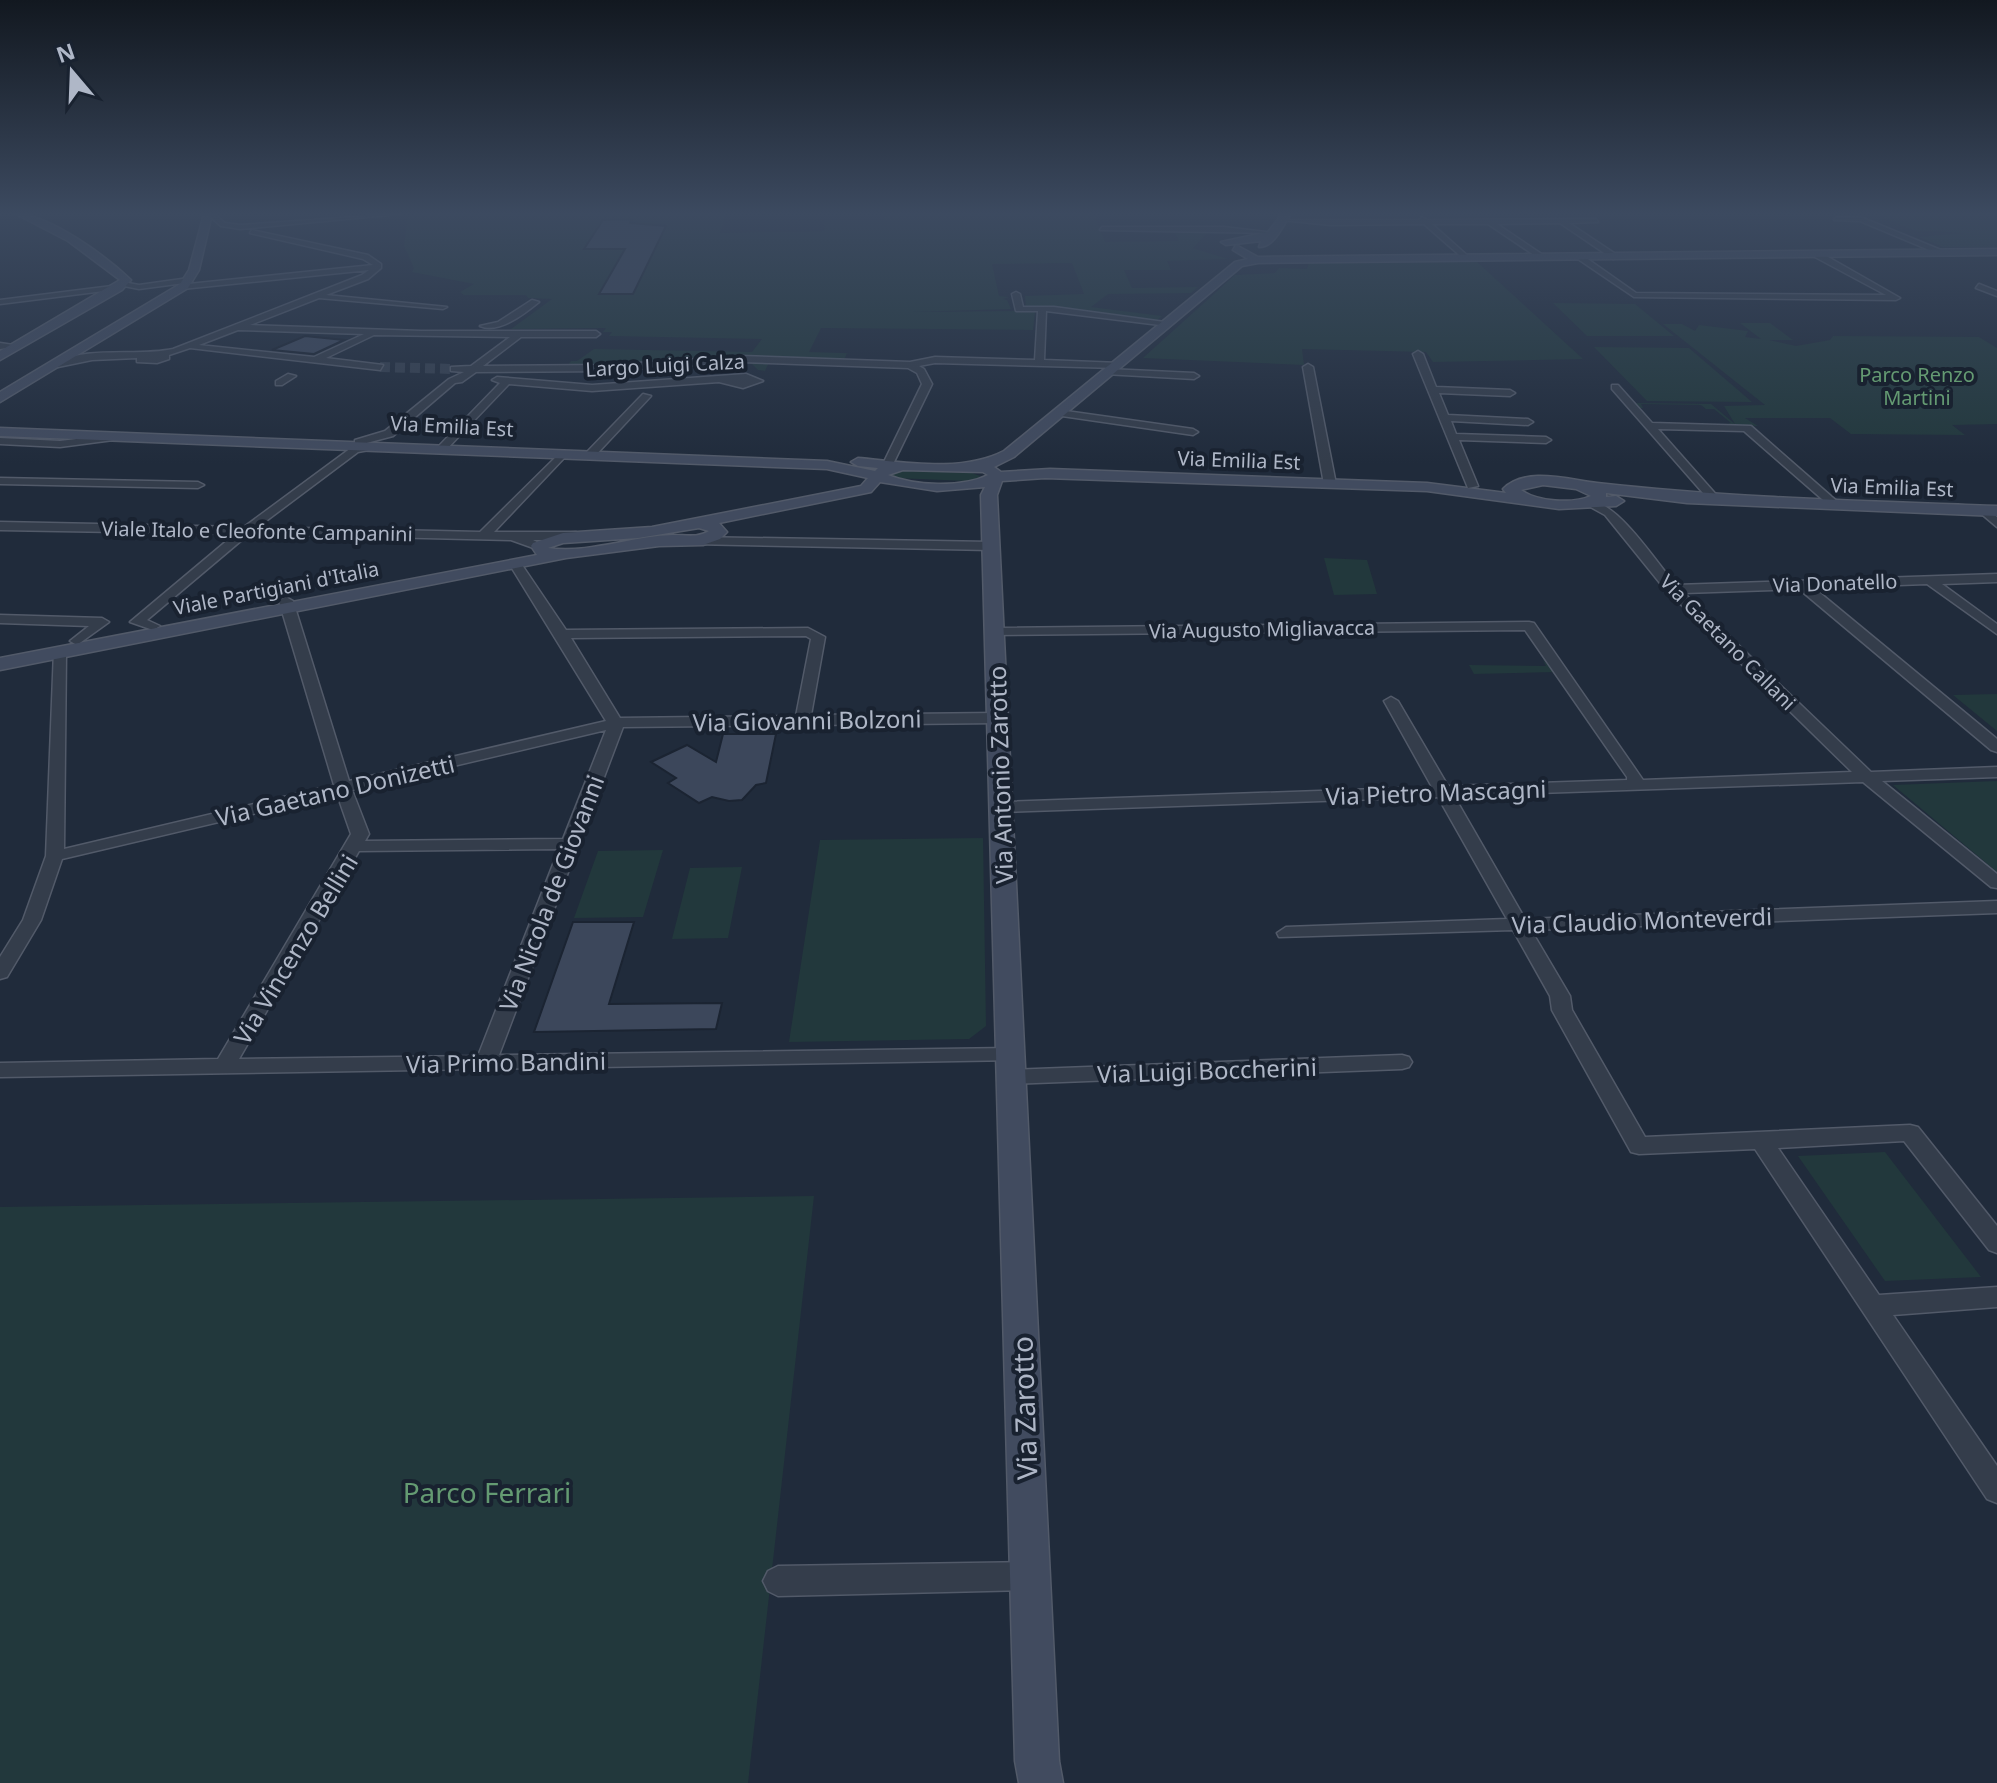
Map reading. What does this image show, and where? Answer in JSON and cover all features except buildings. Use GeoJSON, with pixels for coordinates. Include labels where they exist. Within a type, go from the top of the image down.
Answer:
{"type":"FeatureCollection","features":[{"type":"Feature","properties":{"kind":"main road"},"geometry":{"type":"LineString","coordinates":[[0,356],[102,297]]}},
{"type":"Feature","properties":{"kind":"main road"},"geometry":{"type":"LineString","coordinates":[[0,398],[165,297]]}},
{"type":"Feature","properties":{"kind":"main road"},"geometry":{"type":"LineString","coordinates":[[970,467],[992,463],[1009,454],[1168,323],[1192,297]]}},
{"type":"Feature","properties":{"kind":"main road"},"geometry":{"type":"LineString","coordinates":[[0,409],[26,383]]}},
{"type":"Feature","properties":{"kind":"main road"},"geometry":{"type":"LineString","coordinates":[[0,421],[79,431]]}},
{"type":"Feature","properties":{"kind":"main road","name":"Via Emilia Est"},"geometry":{"type":"LineString","coordinates":[[0,430],[355,442],[590,454]]}},
{"type":"Feature","properties":{"kind":"main road","name":"Via Emilia Est"},"geometry":{"type":"LineString","coordinates":[[0,430],[833,466],[970,467],[995,474],[1050,473],[1427,487],[1569,484],[1690,498],[1991,511]]}},
{"type":"Feature","properties":{"kind":"main road"},"geometry":{"type":"LineString","coordinates":[[1009,454],[1017,466],[1050,473]]}},
{"type":"Feature","properties":{"kind":"main road","name":"Via Antonio Zarotto"},"geometry":{"type":"LineString","coordinates":[[1009,454],[995,474],[989,495],[991,546],[1004,632],[998,718],[1011,1066]]}},
{"type":"Feature","properties":{"kind":"main road","name":"Via Emilia Est"},"geometry":{"type":"LineString","coordinates":[[890,468],[895,483],[946,486],[981,485],[995,474]]}},
{"type":"Feature","properties":{"kind":"main road","name":"Viale Partigiani d'Italia"},"geometry":{"type":"LineString","coordinates":[[0,656],[77,641],[148,622],[287,605],[698,532],[860,491],[890,468]]}},
{"type":"Feature","properties":{"kind":"main road"},"geometry":{"type":"LineString","coordinates":[[1524,483],[1514,486],[1511,491],[1532,501]]}},
{"type":"Feature","properties":{"kind":"main road"},"geometry":{"type":"LineString","coordinates":[[1569,484],[1600,495],[1594,502],[1585,503]]}},
{"type":"Feature","properties":{"kind":"main road"},"geometry":{"type":"LineString","coordinates":[[946,486],[989,495]]}},
{"type":"Feature","properties":{"kind":"main road","name":"Viale Partigiani d'Italia"},"geometry":{"type":"LineString","coordinates":[[0,664],[485,563],[523,554],[557,538],[698,532],[708,539],[743,521],[946,486]]}},
{"type":"Feature","properties":{"kind":"main road","name":"Via Emilia Est"},"geometry":{"type":"LineString","coordinates":[[1427,487],[1532,501],[1585,503],[1690,498]]}},
{"type":"Feature","properties":{"kind":"main road"},"geometry":{"type":"LineString","coordinates":[[539,546],[543,552],[560,556]]}},
{"type":"Feature","properties":{"kind":"main road","name":"Via Zarotto"},"geometry":{"type":"LineString","coordinates":[[1011,1066],[1038,1776]]}},
{"type":"Feature","properties":{"kind":"street"},"geometry":{"type":"LineString","coordinates":[[0,302],[37,297]]}},
{"type":"Feature","properties":{"kind":"street"},"geometry":{"type":"LineString","coordinates":[[162,354],[313,297]]}},
{"type":"Feature","properties":{"kind":"street"},"geometry":{"type":"LineString","coordinates":[[317,297],[443,307]]}},
{"type":"Feature","properties":{"kind":"street"},"geometry":{"type":"LineString","coordinates":[[1017,297],[1019,309],[1168,323]]}},
{"type":"Feature","properties":{"kind":"street"},"geometry":{"type":"LineString","coordinates":[[1827,297],[1895,297]]}},
{"type":"Feature","properties":{"kind":"street"},"geometry":{"type":"LineString","coordinates":[[468,334],[483,326],[500,324],[535,302]]}},
{"type":"Feature","properties":{"kind":"street"},"geometry":{"type":"LineString","coordinates":[[1039,362],[1042,309]]}},
{"type":"Feature","properties":{"kind":"street"},"geometry":{"type":"LineString","coordinates":[[237,327],[376,333],[596,334]]}},
{"type":"Feature","properties":{"kind":"street"},"geometry":{"type":"LineString","coordinates":[[312,361],[376,333]]}},
{"type":"Feature","properties":{"kind":"street"},"geometry":{"type":"LineString","coordinates":[[472,369],[519,334]]}},
{"type":"Feature","properties":{"kind":"street"},"geometry":{"type":"LineString","coordinates":[[92,344],[88,348],[90,353],[99,357]]}},
{"type":"Feature","properties":{"kind":"street"},"geometry":{"type":"LineString","coordinates":[[0,346],[16,346]]}},
{"type":"Feature","properties":{"kind":"street"},"geometry":{"type":"LineString","coordinates":[[58,364],[99,357],[162,354],[197,346],[380,367]]}},
{"type":"Feature","properties":{"kind":"street"},"geometry":{"type":"LineString","coordinates":[[1418,354],[1472,486]]}},
{"type":"Feature","properties":{"kind":"street","name":"Largo Luigi Calza"},"geometry":{"type":"LineString","coordinates":[[456,374],[472,369],[643,367],[740,359],[910,365],[935,360],[1039,362],[1194,376]]}},
{"type":"Feature","properties":{"kind":"street","name":"Largo Luigi Calza"},"geometry":{"type":"LineString","coordinates":[[558,370],[566,361]]}},
{"type":"Feature","properties":{"kind":"street"},"geometry":{"type":"LineString","coordinates":[[890,468],[927,384],[920,370],[910,365]]}},
{"type":"Feature","properties":{"kind":"street"},"geometry":{"type":"LineString","coordinates":[[1308,367],[1330,484]]}},
{"type":"Feature","properties":{"kind":"street"},"geometry":{"type":"LineString","coordinates":[[279,383],[297,373]]}},
{"type":"Feature","properties":{"kind":"street"},"geometry":{"type":"LineString","coordinates":[[355,442],[387,436],[452,381],[456,374],[539,386],[588,388],[722,380]]}},
{"type":"Feature","properties":{"kind":"street"},"geometry":{"type":"LineString","coordinates":[[442,448],[504,384]]}},
{"type":"Feature","properties":{"kind":"street"},"geometry":{"type":"LineString","coordinates":[[1615,387],[1714,499]]}},
{"type":"Feature","properties":{"kind":"street"},"geometry":{"type":"LineString","coordinates":[[1433,390],[1510,393]]}},
{"type":"Feature","properties":{"kind":"street"},"geometry":{"type":"LineString","coordinates":[[590,454],[646,396]]}},
{"type":"Feature","properties":{"kind":"street"},"geometry":{"type":"LineString","coordinates":[[1059,413],[1193,432]]}},
{"type":"Feature","properties":{"kind":"street"},"geometry":{"type":"LineString","coordinates":[[1444,418],[1528,422]]}},
{"type":"Feature","properties":{"kind":"street"},"geometry":{"type":"LineString","coordinates":[[1649,426],[1747,428],[1834,504]]}},
{"type":"Feature","properties":{"kind":"street"},"geometry":{"type":"LineString","coordinates":[[0,441],[60,444],[126,436]]}},
{"type":"Feature","properties":{"kind":"street"},"geometry":{"type":"LineString","coordinates":[[1451,437],[1546,440]]}},
{"type":"Feature","properties":{"kind":"street"},"geometry":{"type":"LineString","coordinates":[[0,619],[148,622],[246,531],[354,450],[370,447]]}},
{"type":"Feature","properties":{"kind":"street"},"geometry":{"type":"LineString","coordinates":[[483,536],[562,454]]}},
{"type":"Feature","properties":{"kind":"street"},"geometry":{"type":"LineString","coordinates":[[0,481],[198,485]]}},
{"type":"Feature","properties":{"kind":"street","name":"Via Gaetano Callani"},"geometry":{"type":"LineString","coordinates":[[1585,503],[1609,513],[1673,589],[1852,764],[1997,883]]}},
{"type":"Feature","properties":{"kind":"street"},"geometry":{"type":"LineString","coordinates":[[1991,511],[1997,523]]}},
{"type":"Feature","properties":{"kind":"street","name":"Viale Italo e Cleofonte Campanini"},"geometry":{"type":"LineString","coordinates":[[0,526],[576,536]]}},
{"type":"Feature","properties":{"kind":"street"},"geometry":{"type":"LineString","coordinates":[[698,532],[738,541],[991,546]]}},
{"type":"Feature","properties":{"kind":"street"},"geometry":{"type":"LineString","coordinates":[[719,533],[738,541]]}},
{"type":"Feature","properties":{"kind":"street","name":"Viale Italo e Cleofonte Campanini"},"geometry":{"type":"LineString","coordinates":[[513,536],[539,546]]}},
{"type":"Feature","properties":{"kind":"street"},"geometry":{"type":"LineString","coordinates":[[516,565],[616,724]]}},
{"type":"Feature","properties":{"kind":"street","name":"Via Donatello"},"geometry":{"type":"LineString","coordinates":[[1673,589],[1997,578]]}},
{"type":"Feature","properties":{"kind":"street"},"geometry":{"type":"LineString","coordinates":[[1929,580],[1997,630]]}},
{"type":"Feature","properties":{"kind":"street"},"geometry":{"type":"LineString","coordinates":[[1801,584],[1997,747]]}},
{"type":"Feature","properties":{"kind":"street","name":"Via Vincenzo Bellini"},"geometry":{"type":"LineString","coordinates":[[225,1066],[356,846],[360,834],[343,789],[287,605]]}},
{"type":"Feature","properties":{"kind":"street"},"geometry":{"type":"LineString","coordinates":[[77,641],[102,622]]}},
{"type":"Feature","properties":{"kind":"street","name":"Via Augusto Migliavacca"},"geometry":{"type":"LineString","coordinates":[[1004,632],[1529,626],[1635,777],[1635,784],[1629,786]]}},
{"type":"Feature","properties":{"kind":"street"},"geometry":{"type":"LineString","coordinates":[[562,634],[808,632],[818,637],[803,720]]}},
{"type":"Feature","properties":{"kind":"street"},"geometry":{"type":"LineString","coordinates":[[0,973],[32,920],[55,856],[59,653]]}},
{"type":"Feature","properties":{"kind":"street"},"geometry":{"type":"LineString","coordinates":[[1391,701],[1560,996],[1562,1010],[1639,1146],[1910,1133],[1997,1243]]}},
{"type":"Feature","properties":{"kind":"street","name":"Via Giovanni Bolzoni"},"geometry":{"type":"LineString","coordinates":[[616,724],[998,718]]}},
{"type":"Feature","properties":{"kind":"street","name":"Via Gaetano Donizetti"},"geometry":{"type":"LineString","coordinates":[[55,856],[616,724]]}},
{"type":"Feature","properties":{"kind":"street","name":"Via Nicola de Giovanni"},"geometry":{"type":"LineString","coordinates":[[486,1063],[616,724]]}},
{"type":"Feature","properties":{"kind":"street","name":"Via Pietro Mascagni"},"geometry":{"type":"LineString","coordinates":[[1002,807],[1997,772]]}},
{"type":"Feature","properties":{"kind":"street"},"geometry":{"type":"LineString","coordinates":[[356,846],[570,844]]}},
{"type":"Feature","properties":{"kind":"street","name":"Via Claudio Monteverdi"},"geometry":{"type":"LineString","coordinates":[[1286,933],[1997,907]]}},
{"type":"Feature","properties":{"kind":"street","name":"Via Luigi Boccherini"},"geometry":{"type":"LineString","coordinates":[[1011,1066],[1402,1062]]}},
{"type":"Feature","properties":{"kind":"street","name":"Via Primo Bandini"},"geometry":{"type":"LineString","coordinates":[[0,1070],[486,1063],[1011,1066]]}},
{"type":"Feature","properties":{"kind":"street"},"geometry":{"type":"LineString","coordinates":[[1761,1140],[1997,1490]]}},
{"type":"Feature","properties":{"kind":"street"},"geometry":{"type":"LineString","coordinates":[[1873,1306],[1997,1297]]}},
{"type":"Feature","properties":{"kind":"street"},"geometry":{"type":"LineString","coordinates":[[778,1581],[1030,1576]]}},
{"type":"Feature","properties":{"kind":"green space"},"geometry":{"type":"Polygon","coordinates":[[[1008,297],[1003,299],[1007,300],[1011,309],[910,312],[1035,312],[1033,330],[821,328],[809,352],[847,353],[844,360],[770,360],[765,371],[758,370],[749,361],[564,370],[571,361],[577,361],[594,349],[752,352],[762,339],[609,336],[612,332],[603,332],[606,328],[511,329],[552,299],[528,298],[1008,297]]]}},
{"type":"Feature","properties":{"kind":"green space"},"geometry":{"type":"Polygon","coordinates":[[[1025,297],[1104,297],[1091,307],[1162,316],[1157,320],[1057,308],[1026,308],[1025,297]]]}},
{"type":"Feature","properties":{"kind":"green space"},"geometry":{"type":"Polygon","coordinates":[[[1210,297],[1516,297],[1583,359],[1433,362],[1426,352],[1302,349],[1304,365],[1143,358],[1210,297]]]}},
{"type":"Feature","properties":{"kind":"green space"},"geometry":{"type":"Polygon","coordinates":[[[1553,303],[1635,304],[1674,336],[1587,336],[1553,303]]]}},
{"type":"Feature","properties":{"kind":"green space","name":"Parco Renzo Martini"},"geometry":{"type":"Polygon","coordinates":[[[1740,323],[1770,323],[1793,340],[1769,340],[1796,346],[1830,340],[1833,336],[1979,337],[1997,348],[1997,424],[1952,425],[1965,435],[1851,434],[1830,418],[1745,418],[1758,426],[1724,425],[1731,423],[1714,409],[1701,405],[1641,404],[1643,408],[1640,408],[1636,403],[1711,404],[1735,424],[1724,406],[1765,405],[1663,324],[1682,324],[1695,331],[1699,325],[1748,331],[1745,337],[1761,339],[1740,323]]]}},
{"type":"Feature","properties":{"kind":"green space"},"geometry":{"type":"Polygon","coordinates":[[[1594,347],[1689,348],[1752,402],[1647,401],[1594,347]]]}},
{"type":"Feature","properties":{"kind":"green space"},"geometry":{"type":"Polygon","coordinates":[[[899,470],[972,473],[980,476],[977,480],[967,481],[895,478],[889,475],[899,470]]]}},
{"type":"Feature","properties":{"kind":"green space"},"geometry":{"type":"Polygon","coordinates":[[[1324,558],[1367,560],[1377,594],[1334,595],[1324,558]]]}},
{"type":"Feature","properties":{"kind":"green space"},"geometry":{"type":"Polygon","coordinates":[[[1543,660],[1555,672],[1474,674],[1469,665],[1546,666],[1543,660]]]}},
{"type":"Feature","properties":{"kind":"green space"},"geometry":{"type":"Polygon","coordinates":[[[1997,694],[1997,731],[1953,695],[1997,694]]]}},
{"type":"Feature","properties":{"kind":"green space"},"geometry":{"type":"Polygon","coordinates":[[[1997,781],[1997,872],[1893,785],[1997,781]]]}},
{"type":"Feature","properties":{"kind":"green space"},"geometry":{"type":"Polygon","coordinates":[[[983,838],[986,1026],[969,1039],[789,1042],[820,840],[983,838]]]}},
{"type":"Feature","properties":{"kind":"green space"},"geometry":{"type":"Polygon","coordinates":[[[663,850],[643,917],[574,918],[598,851],[663,850]]]}},
{"type":"Feature","properties":{"kind":"green space"},"geometry":{"type":"Polygon","coordinates":[[[742,867],[728,938],[672,939],[690,868],[742,867]]]}},
{"type":"Feature","properties":{"kind":"green space"},"geometry":{"type":"Polygon","coordinates":[[[1885,1152],[1981,1277],[1885,1281],[1798,1156],[1885,1152]]]}},
{"type":"Feature","properties":{"kind":"green space","name":"Parco Ferrari"},"geometry":{"type":"Polygon","coordinates":[[[814,1196],[748,1783],[0,1783],[0,1207],[814,1196]]]}},
{"type":"Feature","properties":{"kind":"tunnel"},"geometry":{"type":"LineString","coordinates":[[380,367],[454,369]]}}]}
